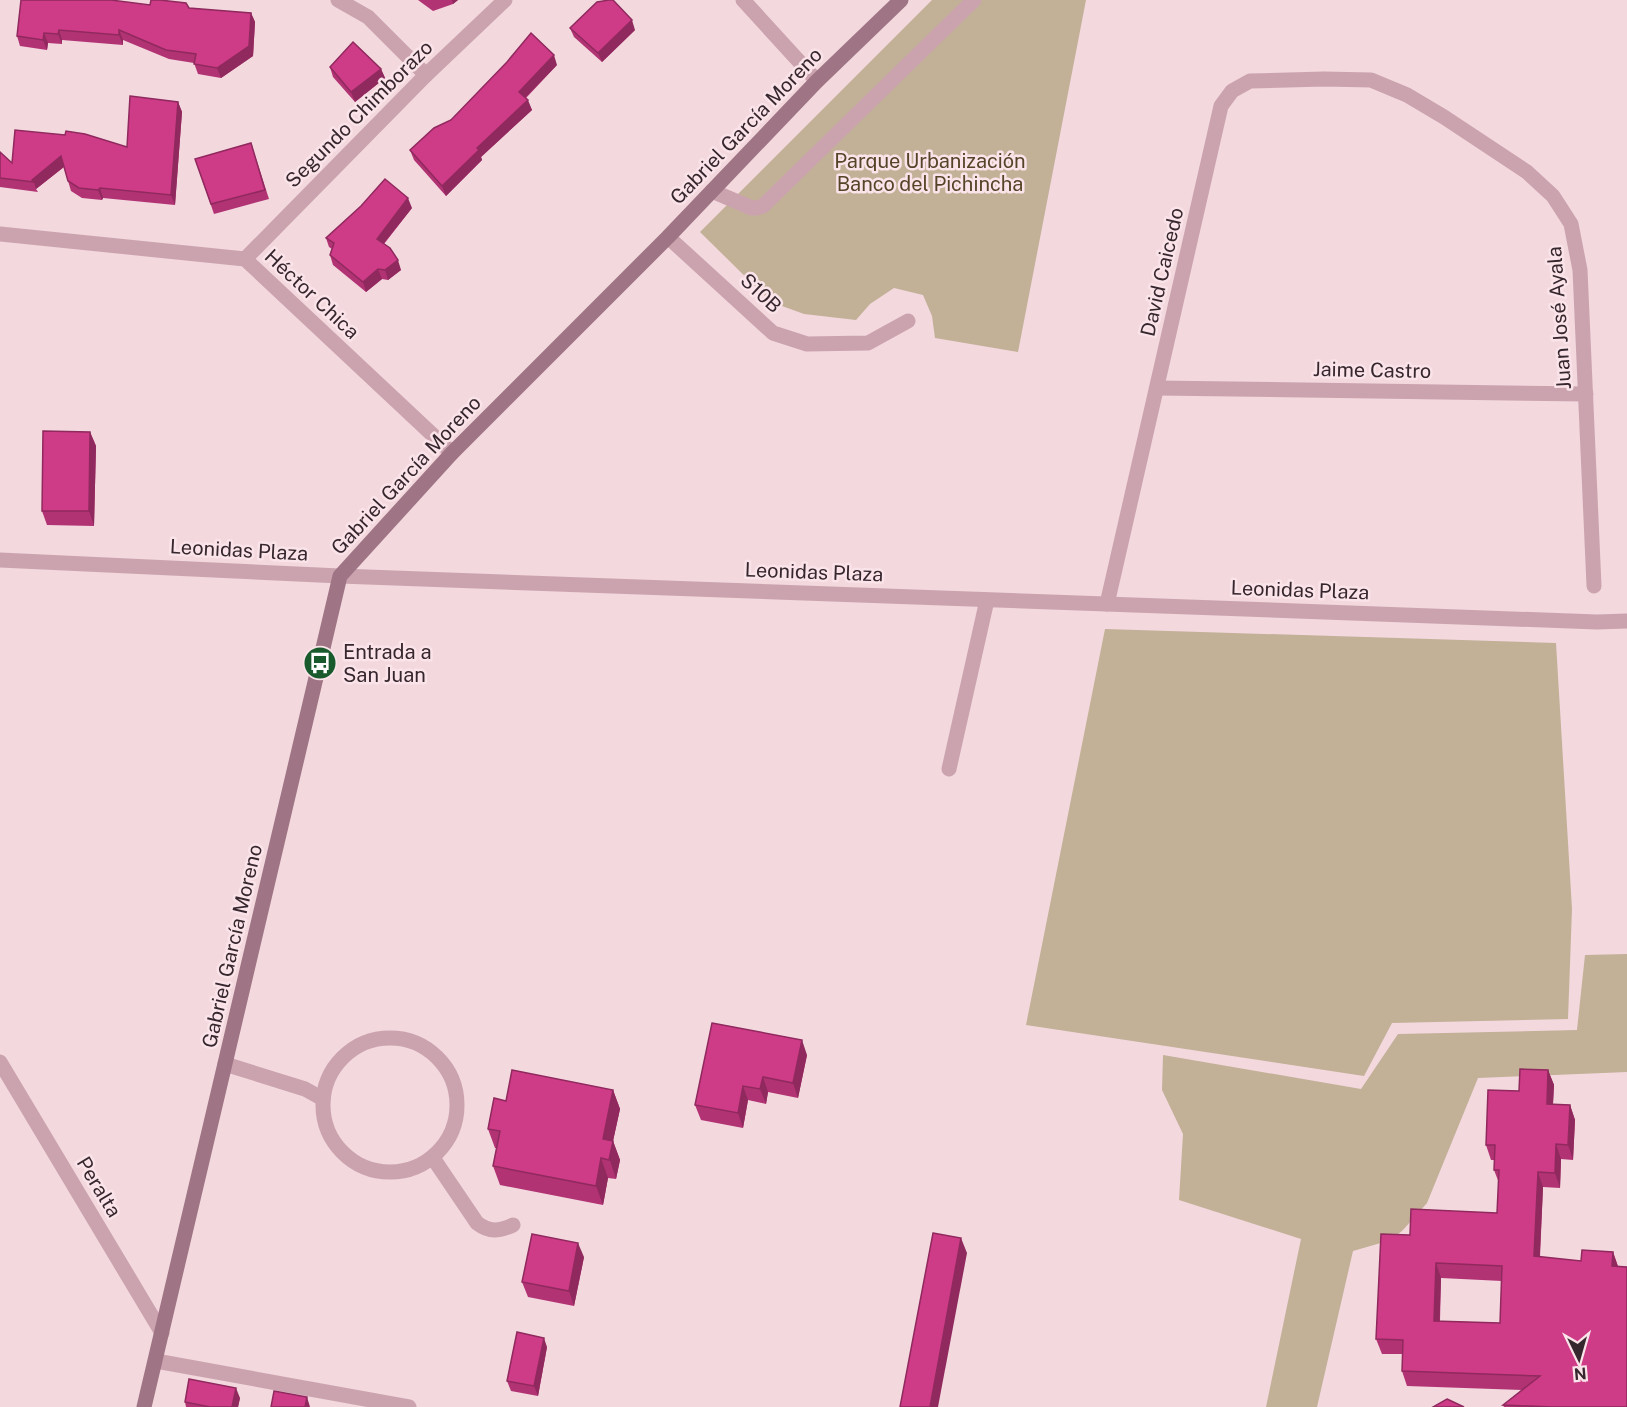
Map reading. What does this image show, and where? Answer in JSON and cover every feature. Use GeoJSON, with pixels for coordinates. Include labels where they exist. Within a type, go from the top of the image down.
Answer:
{"type":"FeatureCollection","features":[{"type":"Feature","properties":{"kind":"street"},"geometry":{"type":"LineString","coordinates":[[338,0],[368,17],[426,75]]}},
{"type":"Feature","properties":{"kind":"street","name":"Segundo Chimborazo"},"geometry":{"type":"LineString","coordinates":[[245,259],[426,75],[505,0]]}},
{"type":"Feature","properties":{"kind":"street"},"geometry":{"type":"LineString","coordinates":[[743,0],[817,81]]}},
{"type":"Feature","properties":{"kind":"street","name":"Gabriel García Moreno"},"geometry":{"type":"LineString","coordinates":[[144,1407],[340,576],[452,453],[668,237],[817,81],[901,0]]}},
{"type":"Feature","properties":{"kind":"street"},"geometry":{"type":"LineString","coordinates":[[712,192],[752,208],[764,206],[974,0]]}},
{"type":"Feature","properties":{"kind":"street","name":"David Caicedo"},"geometry":{"type":"LineString","coordinates":[[1107,604],[1221,106],[1232,91],[1250,81],[1371,80]]}},
{"type":"Feature","properties":{"kind":"street","name":"Juan José Ayala"},"geometry":{"type":"LineString","coordinates":[[1371,80],[1407,95],[1527,172],[1553,196],[1571,224],[1580,270],[1594,586]]}},
{"type":"Feature","properties":{"kind":"street","name":"Héctor Chica"},"geometry":{"type":"LineString","coordinates":[[0,234],[245,259],[452,453]]}},
{"type":"Feature","properties":{"kind":"street","name":"S10B"},"geometry":{"type":"LineString","coordinates":[[668,237],[773,333],[807,344],[868,343],[908,321]]}},
{"type":"Feature","properties":{"kind":"street","name":"Jaime Castro"},"geometry":{"type":"LineString","coordinates":[[1157,388],[1586,394]]}},
{"type":"Feature","properties":{"kind":"street","name":"Leonidas Plaza"},"geometry":{"type":"LineString","coordinates":[[0,561],[987,600],[1627,621]]}},
{"type":"Feature","properties":{"kind":"street"},"geometry":{"type":"LineString","coordinates":[[950,769],[987,600]]}},
{"type":"Feature","properties":{"kind":"street"},"geometry":{"type":"LineString","coordinates":[[387,1038],[411,1041],[432,1053],[448,1070],[457,1093],[457,1117],[449,1140],[433,1158],[416,1167],[397,1172],[373,1170],[352,1161],[335,1144],[325,1123],[323,1100],[329,1077],[344,1057],[364,1044],[387,1038]]}},
{"type":"Feature","properties":{"kind":"street","name":"Peralta"},"geometry":{"type":"LineString","coordinates":[[0,1062],[162,1333]]}},
{"type":"Feature","properties":{"kind":"street"},"geometry":{"type":"LineString","coordinates":[[225,1064],[305,1089],[323,1100]]}},
{"type":"Feature","properties":{"kind":"street"},"geometry":{"type":"LineString","coordinates":[[433,1158],[477,1224],[484,1229],[495,1231],[513,1225]]}},
{"type":"Feature","properties":{"kind":"street"},"geometry":{"type":"LineString","coordinates":[[156,1361],[409,1407]]}},
{"type":"Feature","properties":{"kind":"green space","name":"Parque Urbanización Banco del Pichincha"},"geometry":{"type":"Polygon","coordinates":[[[932,0],[1086,0],[1018,352],[935,338],[932,316],[923,295],[894,288],[870,304],[856,320],[804,314],[771,302],[700,232],[932,0]]]}},
{"type":"Feature","properties":{"kind":"green space"},"geometry":{"type":"Polygon","coordinates":[[[1105,629],[1556,643],[1572,909],[1568,1019],[1392,1023],[1364,1076],[1026,1025],[1105,629]]]}},
{"type":"Feature","properties":{"kind":"green space"},"geometry":{"type":"Polygon","coordinates":[[[1627,954],[1627,1072],[1478,1078],[1427,1203],[1391,1240],[1353,1251],[1317,1407],[1266,1407],[1301,1239],[1179,1200],[1183,1134],[1162,1090],[1163,1055],[1361,1089],[1398,1034],[1577,1030],[1585,955],[1627,954]]]}},
{"type":"Feature","properties":{"kind":"building"},"geometry":{"type":"Polygon","coordinates":[[[21,0],[111,0],[150,5],[151,0],[160,0],[186,3],[189,8],[251,13],[249,46],[217,68],[194,64],[196,54],[166,50],[119,30],[119,35],[59,30],[58,34],[44,33],[43,40],[17,36],[21,0]]]}},
{"type":"Feature","properties":{"kind":"building"},"geometry":{"type":"Polygon","coordinates":[[[613,0],[632,20],[598,53],[570,28],[597,2],[613,0]]]}},
{"type":"Feature","properties":{"kind":"building"},"geometry":{"type":"Polygon","coordinates":[[[531,33],[554,55],[519,92],[528,100],[477,148],[479,150],[442,186],[410,150],[434,128],[451,120],[507,62],[531,33]]]}},
{"type":"Feature","properties":{"kind":"building"},"geometry":{"type":"Polygon","coordinates":[[[353,42],[381,69],[351,92],[330,67],[353,42]]]}},
{"type":"Feature","properties":{"kind":"building"},"geometry":{"type":"Polygon","coordinates":[[[130,96],[178,102],[171,195],[79,188],[68,181],[61,156],[32,180],[34,182],[0,178],[0,152],[12,163],[15,130],[65,135],[66,131],[85,134],[127,147],[130,96]]]}},
{"type":"Feature","properties":{"kind":"building"},"geometry":{"type":"Polygon","coordinates":[[[251,143],[265,190],[211,204],[195,159],[251,143]]]}},
{"type":"Feature","properties":{"kind":"building"},"geometry":{"type":"Polygon","coordinates":[[[385,179],[408,198],[377,239],[390,248],[398,260],[385,270],[378,269],[363,282],[330,255],[334,243],[326,238],[361,206],[385,179]]]}},
{"type":"Feature","properties":{"kind":"building"},"geometry":{"type":"Polygon","coordinates":[[[43,431],[90,432],[89,511],[42,511],[43,431]]]}},
{"type":"Feature","properties":{"kind":"building"},"geometry":{"type":"Polygon","coordinates":[[[712,1023],[802,1040],[793,1083],[763,1077],[760,1089],[743,1086],[738,1113],[695,1105],[712,1023]]]}},
{"type":"Feature","properties":{"kind":"building"},"geometry":{"type":"Polygon","coordinates":[[[1520,1069],[1548,1070],[1547,1104],[1570,1105],[1568,1145],[1556,1144],[1555,1173],[1538,1172],[1534,1256],[1581,1261],[1582,1250],[1613,1252],[1612,1266],[1627,1267],[1627,1407],[1503,1405],[1540,1376],[1402,1371],[1403,1340],[1376,1339],[1381,1234],[1410,1235],[1411,1209],[1497,1213],[1499,1170],[1494,1170],[1495,1145],[1486,1145],[1488,1090],[1519,1091],[1520,1069]],[[1436,1263],[1434,1321],[1500,1323],[1502,1266],[1436,1263]]]}},
{"type":"Feature","properties":{"kind":"building"},"geometry":{"type":"Polygon","coordinates":[[[512,1070],[613,1090],[603,1139],[613,1141],[609,1160],[601,1158],[596,1186],[493,1166],[500,1131],[488,1129],[494,1098],[506,1101],[512,1070]]]}},
{"type":"Feature","properties":{"kind":"building"},"geometry":{"type":"Polygon","coordinates":[[[933,1233],[961,1238],[930,1407],[900,1407],[933,1233]]]}},
{"type":"Feature","properties":{"kind":"building"},"geometry":{"type":"Polygon","coordinates":[[[532,1234],[578,1243],[569,1291],[522,1282],[532,1234]]]}},
{"type":"Feature","properties":{"kind":"building"},"geometry":{"type":"Polygon","coordinates":[[[517,1332],[544,1338],[534,1386],[507,1381],[517,1332]]]}},
{"type":"Feature","properties":{"kind":"building"},"geometry":{"type":"Polygon","coordinates":[[[189,1379],[236,1388],[232,1407],[210,1407],[185,1402],[189,1379]]]}},
{"type":"Feature","properties":{"kind":"building"},"geometry":{"type":"Polygon","coordinates":[[[274,1391],[307,1397],[305,1407],[271,1407],[274,1391]]]}},
{"type":"Feature","properties":{"kind":"building"},"geometry":{"type":"Polygon","coordinates":[[[1447,1399],[1464,1407],[1433,1407],[1447,1399]]]}},
{"type":"Feature","properties":{"kind":"place","name":"Entrada a San Juan"},"geometry":{"type":"Point","coordinates":[320,663]}}]}
